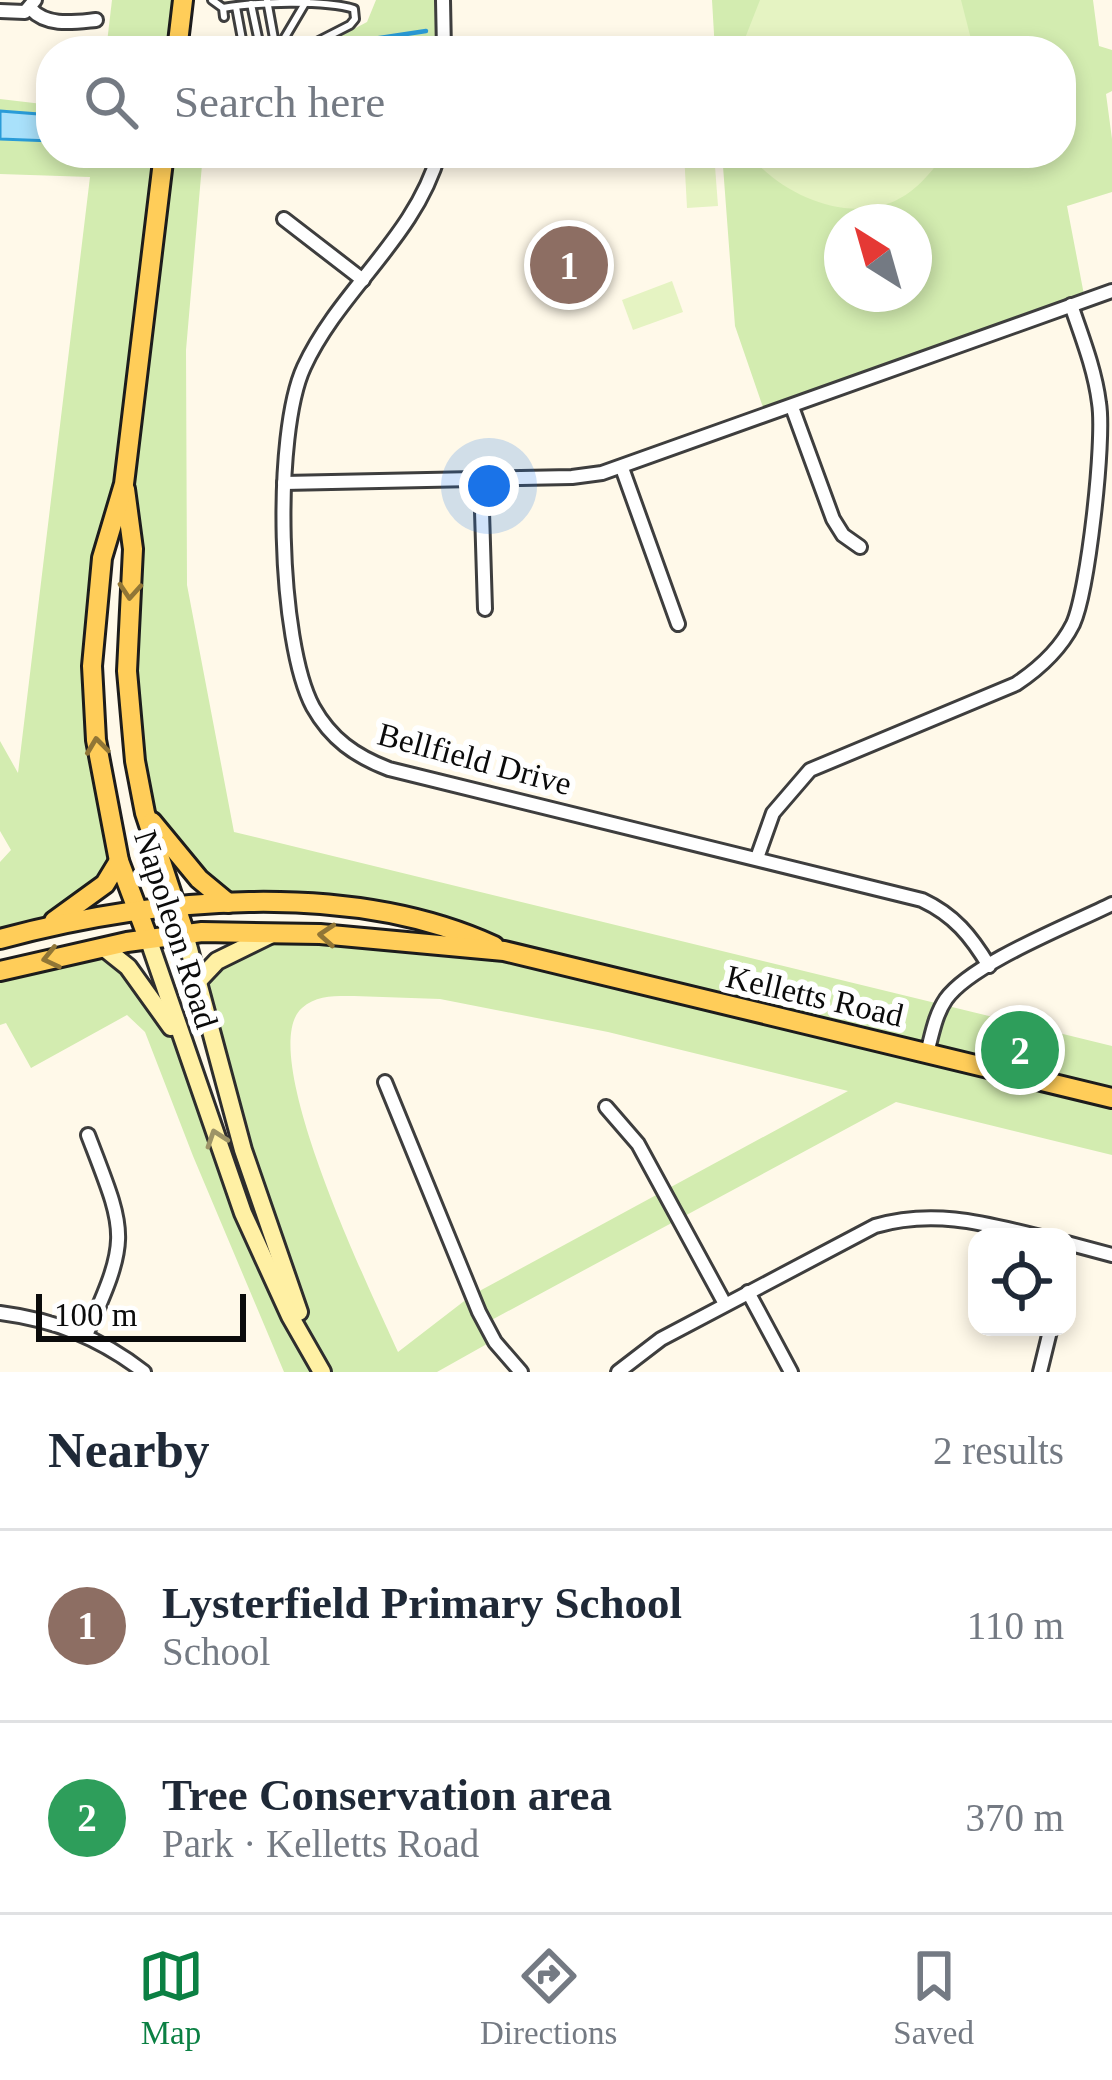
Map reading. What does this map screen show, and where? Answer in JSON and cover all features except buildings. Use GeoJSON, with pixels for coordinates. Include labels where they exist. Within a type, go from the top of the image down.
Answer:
{"type":"FeatureCollection","features":[{"type":"Feature","properties":{"kind":"main road"},"geometry":{"type":"LineString","coordinates":[[179,36],[183,0]]}},
{"type":"Feature","properties":{"kind":"main road","name":"Napoleon Road"},"geometry":{"type":"LineString","coordinates":[[162,168],[124,484],[102,558],[92,666],[96,740],[118,860],[182,1043],[252,1234],[321,1371]]}},
{"type":"Feature","properties":{"kind":"main road","name":"Napoleon Road"},"geometry":{"type":"LineString","coordinates":[[124,484],[134,549],[128,614],[129,716],[145,813],[199,980],[244,1150],[321,1371]]}},
{"type":"Feature","properties":{"kind":"main road"},"geometry":{"type":"LineString","coordinates":[[145,813],[199,879],[228,903]]}},
{"type":"Feature","properties":{"kind":"main road"},"geometry":{"type":"LineString","coordinates":[[46,926],[105,884],[118,860]]}},
{"type":"Feature","properties":{"kind":"main road","name":"Kelletts Road"},"geometry":{"type":"LineString","coordinates":[[0,939],[138,910],[228,903],[303,904],[388,914],[472,936],[504,951]]}},
{"type":"Feature","properties":{"kind":"main road"},"geometry":{"type":"LineString","coordinates":[[199,980],[218,961],[275,932]]}},
{"type":"Feature","properties":{"kind":"main road","name":"Kelletts Road"},"geometry":{"type":"LineString","coordinates":[[0,971],[185,934],[275,932],[504,951],[1112,1098]]}},
{"type":"Feature","properties":{"kind":"main road"},"geometry":{"type":"LineString","coordinates":[[104,947],[128,968],[182,1043]]}},
{"type":"Feature","properties":{"kind":"street"},"geometry":{"type":"LineString","coordinates":[[443,0],[444,36]]}},
{"type":"Feature","properties":{"kind":"street"},"geometry":{"type":"LineString","coordinates":[[0,11],[33,4],[38,16],[64,22],[96,20]]}},
{"type":"Feature","properties":{"kind":"street","name":"Bellfield Drive"},"geometry":{"type":"LineString","coordinates":[[433,168],[413,215],[321,336],[298,380],[286,429],[287,587],[303,680],[319,717],[347,748],[389,769],[922,899],[962,927],[989,966]]}},
{"type":"Feature","properties":{"kind":"street"},"geometry":{"type":"LineString","coordinates":[[284,218],[363,280]]}},
{"type":"Feature","properties":{"kind":"street"},"geometry":{"type":"LineString","coordinates":[[284,483],[572,477],[622,468],[1112,290]]}},
{"type":"Feature","properties":{"kind":"street"},"geometry":{"type":"LineString","coordinates":[[757,859],[772,813],[810,770],[1016,684],[1044,664],[1071,628],[1084,583],[1101,421],[1091,366],[1071,305]]}},
{"type":"Feature","properties":{"kind":"street"},"geometry":{"type":"LineString","coordinates":[[792,407],[833,519],[843,535],[860,547]]}},
{"type":"Feature","properties":{"kind":"street"},"geometry":{"type":"LineString","coordinates":[[622,468],[678,624]]}},
{"type":"Feature","properties":{"kind":"street"},"geometry":{"type":"LineString","coordinates":[[481,479],[485,609]]}},
{"type":"Feature","properties":{"kind":"street"},"geometry":{"type":"LineString","coordinates":[[927,1053],[935,1019],[948,997],[989,966],[1112,904]]}},
{"type":"Feature","properties":{"kind":"street"},"geometry":{"type":"LineString","coordinates":[[385,1082],[482,1318],[521,1372]]}},
{"type":"Feature","properties":{"kind":"street"},"geometry":{"type":"LineString","coordinates":[[606,1107],[638,1144],[725,1304]]}},
{"type":"Feature","properties":{"kind":"street"},"geometry":{"type":"LineString","coordinates":[[86,1335],[115,1273],[120,1239],[115,1204],[88,1135]]}},
{"type":"Feature","properties":{"kind":"street"},"geometry":{"type":"LineString","coordinates":[[618,1372],[661,1339],[865,1230],[899,1219],[953,1218],[999,1228]]}},
{"type":"Feature","properties":{"kind":"street"},"geometry":{"type":"LineString","coordinates":[[1076,1246],[1112,1255]]}},
{"type":"Feature","properties":{"kind":"street"},"geometry":{"type":"LineString","coordinates":[[748,1292],[791,1372]]}},
{"type":"Feature","properties":{"kind":"street"},"geometry":{"type":"LineString","coordinates":[[0,1313],[42,1320],[86,1335],[144,1372]]}},
{"type":"Feature","properties":{"kind":"street"},"geometry":{"type":"LineString","coordinates":[[1040,1372],[1049,1336]]}},
{"type":"Feature","properties":{"kind":"lane"},"geometry":{"type":"LineString","coordinates":[[212,0],[223,13],[236,5],[267,0],[307,0],[353,9],[355,19],[330,36]]}},
{"type":"Feature","properties":{"kind":"lane"},"geometry":{"type":"LineString","coordinates":[[267,0],[270,36]]}},
{"type":"Feature","properties":{"kind":"lane"},"geometry":{"type":"LineString","coordinates":[[279,36],[307,0]]}},
{"type":"Feature","properties":{"kind":"lane"},"geometry":{"type":"LineString","coordinates":[[251,3],[266,36]]}},
{"type":"Feature","properties":{"kind":"lane"},"geometry":{"type":"LineString","coordinates":[[236,5],[242,36]]}},
{"type":"Feature","properties":{"kind":"green space"},"geometry":{"type":"Polygon","coordinates":[[[112,0],[183,0],[179,36],[108,36],[112,0]]]}},
{"type":"Feature","properties":{"kind":"green space"},"geometry":{"type":"Polygon","coordinates":[[[376,0],[443,0],[444,36],[340,36],[367,22],[376,0]]]}},
{"type":"Feature","properties":{"kind":"green space"},"geometry":{"type":"Polygon","coordinates":[[[712,0],[1093,0],[1099,46],[1112,50],[1112,91],[1106,94],[1112,192],[1067,206],[1085,300],[766,416],[735,326],[723,168],[1076,168],[1076,36],[714,36],[712,0]]]}},
{"type":"Feature","properties":{"kind":"green space"},"geometry":{"type":"Polygon","coordinates":[[[760,0],[961,0],[970,36],[746,36],[760,0]]]}},
{"type":"Feature","properties":{"kind":"green space"},"geometry":{"type":"Polygon","coordinates":[[[0,99],[36,103],[36,168],[202,168],[186,350],[187,585],[234,832],[1112,1046],[1112,1155],[896,1102],[486,1323],[494,1340],[437,1372],[284,1372],[145,1032],[127,1015],[31,1068],[6,1023],[0,1025],[0,971],[103,947],[182,1043],[243,1213],[316,1359],[283,1269],[199,980],[276,932],[453,948],[431,923],[228,903],[145,813],[123,488],[92,666],[119,861],[47,926],[0,939],[0,862],[11,850],[0,831],[0,741],[18,773],[90,177],[0,174],[0,99]],[[333,996],[302,1008],[291,1033],[293,1072],[305,1122],[344,1231],[398,1352],[472,1295],[848,1091],[608,1032],[440,999],[333,996]]]}},
{"type":"Feature","properties":{"kind":"green space"},"geometry":{"type":"Polygon","coordinates":[[[685,168],[715,168],[718,206],[687,208],[685,168]]]}},
{"type":"Feature","properties":{"kind":"green space"},"geometry":{"type":"Polygon","coordinates":[[[762,168],[933,168],[907,194],[886,204],[825,204],[793,191],[762,168]]]}},
{"type":"Feature","properties":{"kind":"green space"},"geometry":{"type":"Polygon","coordinates":[[[672,281],[683,312],[633,330],[622,300],[672,281]]]}},
{"type":"Feature","properties":{"kind":"water"},"geometry":{"type":"Polygon","coordinates":[[[0,111],[36,114],[36,140],[0,139],[0,111]]]}},
{"type":"Feature","properties":{"kind":"waterway"},"geometry":{"type":"LineString","coordinates":[[393,36],[426,31]]}},
{"type":"Feature","properties":{"kind":"place","name":"Lysterfield Primary School"},"geometry":{"type":"Point","coordinates":[569,265]}},
{"type":"Feature","properties":{"kind":"place","name":"Tree Conservation area"},"geometry":{"type":"Point","coordinates":[1020,1050]}}]}
